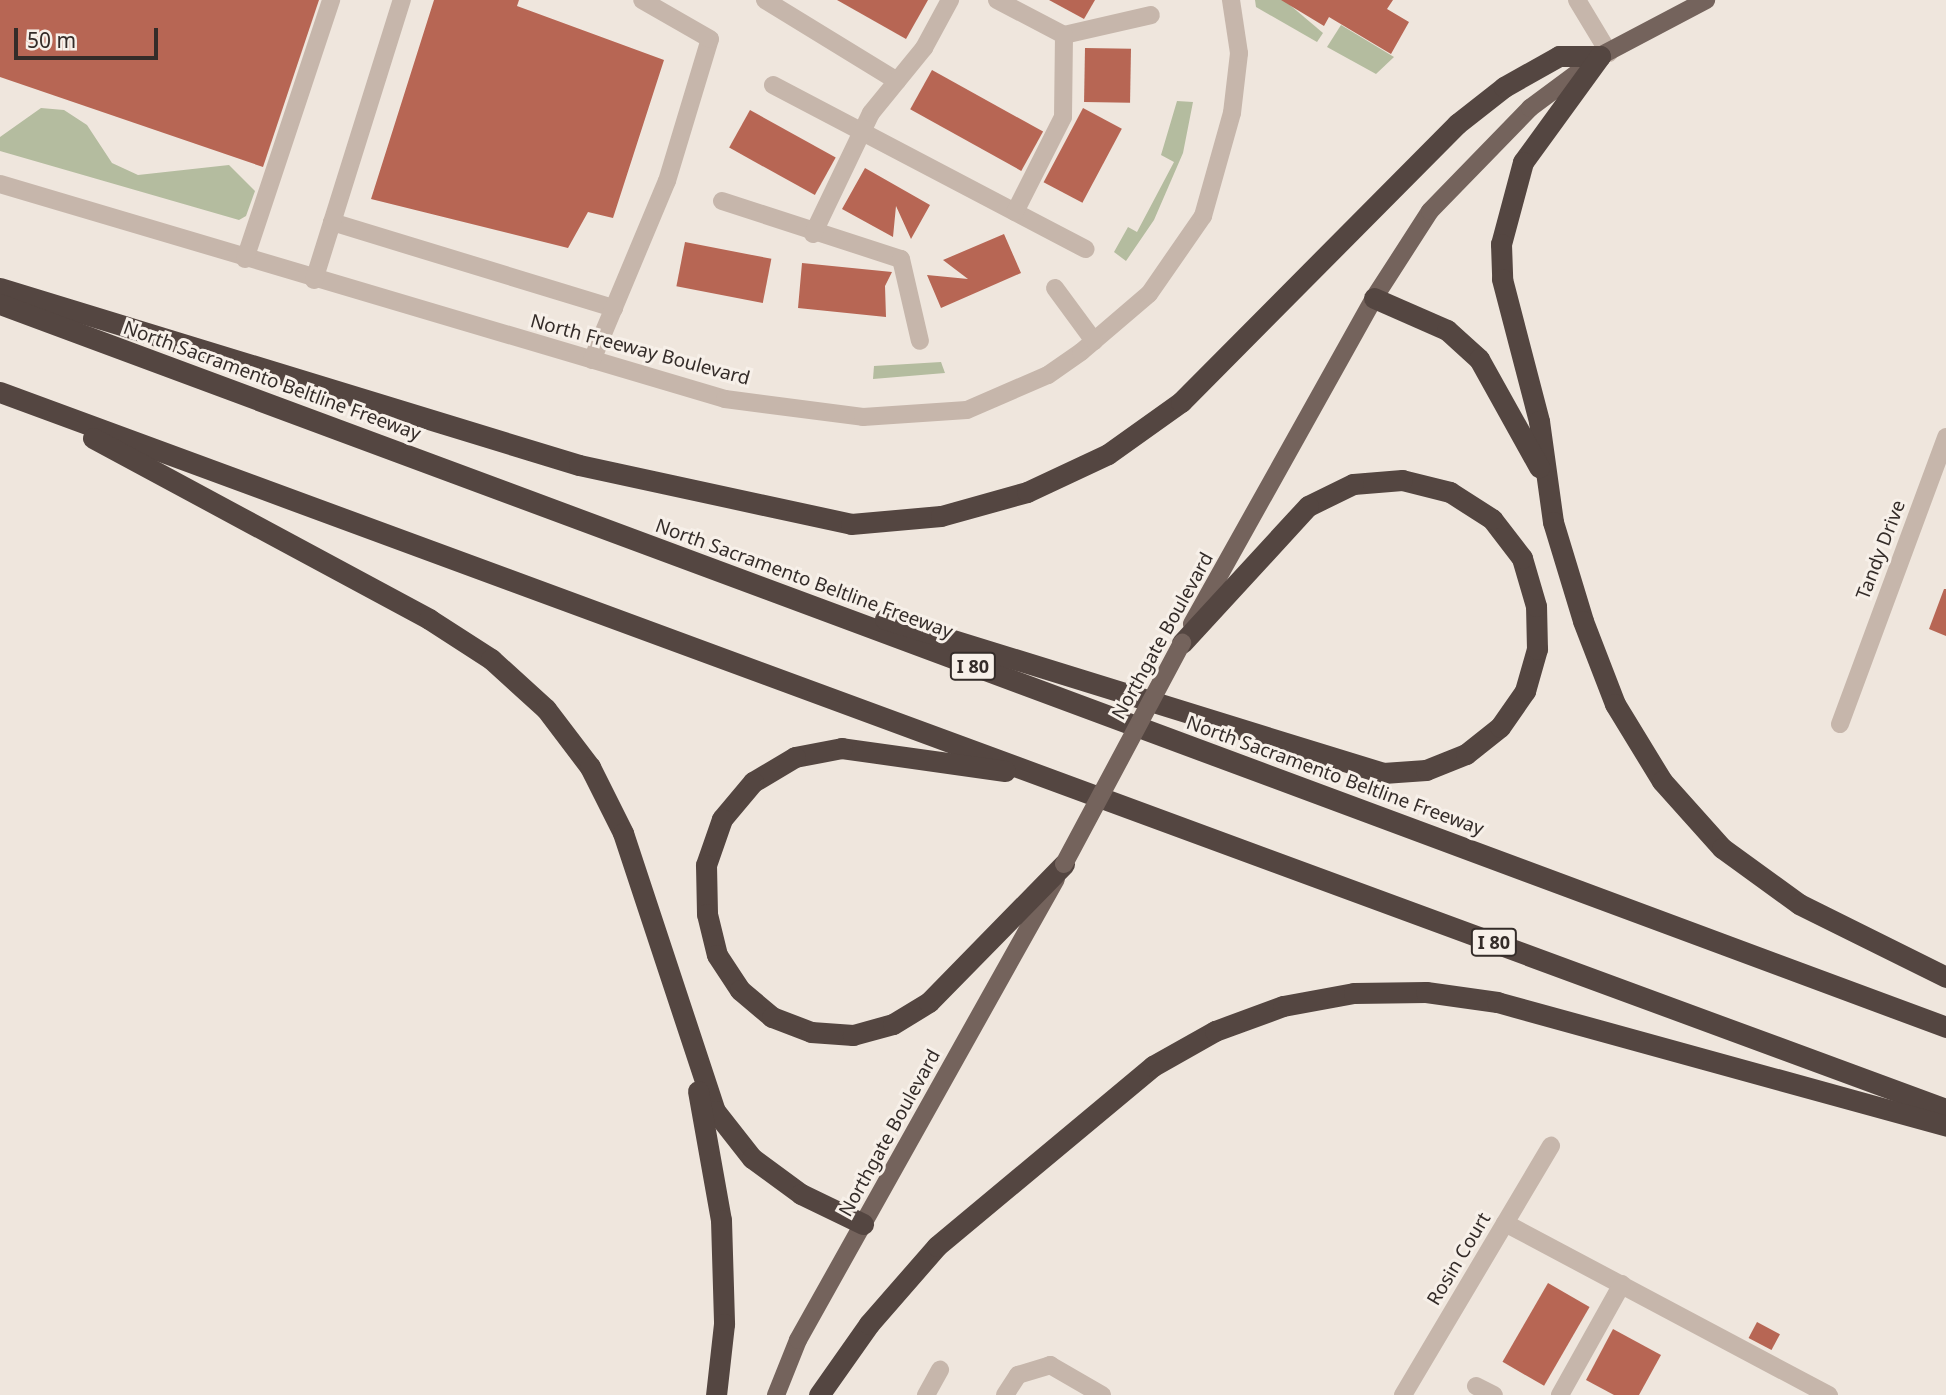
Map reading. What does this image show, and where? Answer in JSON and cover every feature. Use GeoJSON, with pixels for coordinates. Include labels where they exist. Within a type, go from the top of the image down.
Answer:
{"type":"FeatureCollection","features":[{"type":"Feature","properties":{"kind":"highway"},"geometry":{"type":"LineString","coordinates":[[0,288],[579,465],[851,524],[941,516],[1027,492],[1108,454],[1181,402],[1457,124],[1504,87],[1559,56],[1604,55]]}},
{"type":"Feature","properties":{"kind":"highway"},"geometry":{"type":"LineString","coordinates":[[1604,55],[1523,162],[1503,217],[1502,279],[1539,421],[1545,478],[1583,621],[1615,704],[1662,781],[1722,848],[1799,904],[1946,977]]}},
{"type":"Feature","properties":{"kind":"highway"},"geometry":{"type":"LineString","coordinates":[[1374,298],[1447,330],[1479,359],[1545,478]]}},
{"type":"Feature","properties":{"kind":"highway","name":"North Sacramento Beltline Freeway"},"geometry":{"type":"LineString","coordinates":[[0,304],[1946,1027]]}},
{"type":"Feature","properties":{"kind":"highway","name":"I 80"},"geometry":{"type":"LineString","coordinates":[[0,393],[1946,1109]]}},
{"type":"Feature","properties":{"kind":"highway"},"geometry":{"type":"LineString","coordinates":[[27,402],[429,619],[491,659],[546,709],[590,767],[623,833],[692,1055],[715,1111],[752,1158],[801,1194],[863,1224]]}},
{"type":"Feature","properties":{"kind":"highway"},"geometry":{"type":"LineString","coordinates":[[658,549],[1383,773],[1426,770],[1466,754],[1500,727],[1525,691],[1537,649],[1536,606],[1521,558],[1492,519],[1438,489],[1402,480],[1353,484],[1308,506],[1182,643]]}},
{"type":"Feature","properties":{"kind":"highway"},"geometry":{"type":"LineString","coordinates":[[1042,775],[842,748],[795,757],[753,782],[722,820],[706,865],[715,944],[740,990],[772,1017],[811,1032],[853,1035],[893,1024],[929,1002],[1065,864]]}},
{"type":"Feature","properties":{"kind":"highway"},"geometry":{"type":"LineString","coordinates":[[818,1395],[869,1324],[937,1246],[1153,1066],[1215,1031],[1283,1006],[1354,993],[1426,992],[1497,1002],[1946,1126]]}},
{"type":"Feature","properties":{"kind":"highway"},"geometry":{"type":"LineString","coordinates":[[692,1055],[721,1220],[723,1324],[716,1395]]}},
{"type":"Feature","properties":{"kind":"main road","name":"Northgate Boulevard"},"geometry":{"type":"LineString","coordinates":[[776,1395],[798,1340],[1065,864],[1182,643],[1374,298],[1462,173],[1530,108],[1604,55],[1706,0]]}},
{"type":"Feature","properties":{"kind":"street"},"geometry":{"type":"LineString","coordinates":[[245,259],[331,0]]}},
{"type":"Feature","properties":{"kind":"street"},"geometry":{"type":"LineString","coordinates":[[314,279],[402,0]]}},
{"type":"Feature","properties":{"kind":"street"},"geometry":{"type":"LineString","coordinates":[[592,360],[667,181],[710,39],[642,0]]}},
{"type":"Feature","properties":{"kind":"street"},"geometry":{"type":"LineString","coordinates":[[765,0],[897,81]]}},
{"type":"Feature","properties":{"kind":"street"},"geometry":{"type":"LineString","coordinates":[[813,233],[861,134],[950,0]]}},
{"type":"Feature","properties":{"kind":"street"},"geometry":{"type":"LineString","coordinates":[[997,0],[1064,35],[1151,15]]}},
{"type":"Feature","properties":{"kind":"street","name":"North Freeway Boulevard"},"geometry":{"type":"LineString","coordinates":[[0,184],[245,259],[725,399],[863,417],[967,410],[1048,375],[1094,341],[1149,294],[1203,216],[1233,113],[1239,53],[1231,0]]}},
{"type":"Feature","properties":{"kind":"street"},"geometry":{"type":"LineString","coordinates":[[1577,0],[1604,55]]}},
{"type":"Feature","properties":{"kind":"street"},"geometry":{"type":"LineString","coordinates":[[1015,212],[1063,117],[1064,35]]}},
{"type":"Feature","properties":{"kind":"street"},"geometry":{"type":"LineString","coordinates":[[774,85],[861,134],[1086,249]]}},
{"type":"Feature","properties":{"kind":"street"},"geometry":{"type":"LineString","coordinates":[[722,201],[813,233],[901,259],[920,341]]}},
{"type":"Feature","properties":{"kind":"street"},"geometry":{"type":"LineString","coordinates":[[332,222],[614,308]]}},
{"type":"Feature","properties":{"kind":"street"},"geometry":{"type":"LineString","coordinates":[[1055,288],[1094,341]]}},
{"type":"Feature","properties":{"kind":"street","name":"Tandy Drive"},"geometry":{"type":"LineString","coordinates":[[1840,724],[1946,437]]}},
{"type":"Feature","properties":{"kind":"street","name":"Rosin Court"},"geometry":{"type":"LineString","coordinates":[[1403,1395],[1552,1146]]}},
{"type":"Feature","properties":{"kind":"street"},"geometry":{"type":"LineString","coordinates":[[1505,1223],[1829,1395]]}},
{"type":"Feature","properties":{"kind":"street"},"geometry":{"type":"LineString","coordinates":[[1560,1395],[1622,1284]]}},
{"type":"Feature","properties":{"kind":"street"},"geometry":{"type":"LineString","coordinates":[[1006,1395],[1018,1375],[1050,1365],[1102,1395]]}},
{"type":"Feature","properties":{"kind":"street"},"geometry":{"type":"LineString","coordinates":[[926,1395],[940,1370]]}},
{"type":"Feature","properties":{"kind":"street"},"geometry":{"type":"LineString","coordinates":[[1476,1386],[1494,1395]]}},
{"type":"Feature","properties":{"kind":"green space"},"geometry":{"type":"Polygon","coordinates":[[[1255,0],[1284,0],[1323,33],[1317,42],[1256,7],[1255,0]]]}},
{"type":"Feature","properties":{"kind":"green space"},"geometry":{"type":"Polygon","coordinates":[[[1341,25],[1394,57],[1376,74],[1327,47],[1341,25]]]}},
{"type":"Feature","properties":{"kind":"green space"},"geometry":{"type":"Polygon","coordinates":[[[1177,101],[1193,102],[1183,153],[1154,220],[1126,261],[1114,252],[1128,227],[1137,232],[1174,162],[1161,155],[1177,101]]]}},
{"type":"Feature","properties":{"kind":"green space"},"geometry":{"type":"Polygon","coordinates":[[[41,108],[64,110],[87,125],[112,163],[138,175],[229,165],[255,191],[246,216],[239,220],[0,151],[0,137],[41,108]]]}},
{"type":"Feature","properties":{"kind":"green space"},"geometry":{"type":"Polygon","coordinates":[[[941,362],[945,373],[873,379],[874,366],[941,362]]]}},
{"type":"Feature","properties":{"kind":"building"},"geometry":{"type":"Polygon","coordinates":[[[0,0],[319,0],[263,167],[0,77],[0,0]]]}},
{"type":"Feature","properties":{"kind":"building"},"geometry":{"type":"Polygon","coordinates":[[[434,0],[519,0],[517,6],[664,60],[613,218],[588,212],[568,248],[371,199],[434,0]]]}},
{"type":"Feature","properties":{"kind":"building"},"geometry":{"type":"Polygon","coordinates":[[[837,0],[928,0],[906,39],[837,0]]]}},
{"type":"Feature","properties":{"kind":"building"},"geometry":{"type":"Polygon","coordinates":[[[1049,0],[1095,0],[1084,19],[1049,0]]]}},
{"type":"Feature","properties":{"kind":"building"},"geometry":{"type":"Polygon","coordinates":[[[1281,0],[1393,0],[1387,9],[1409,22],[1391,54],[1329,17],[1324,26],[1281,0]]]}},
{"type":"Feature","properties":{"kind":"building"},"geometry":{"type":"Polygon","coordinates":[[[1085,48],[1131,49],[1130,103],[1084,102],[1085,48]]]}},
{"type":"Feature","properties":{"kind":"building"},"geometry":{"type":"Polygon","coordinates":[[[932,70],[1043,132],[1021,171],[910,109],[932,70]]]}},
{"type":"Feature","properties":{"kind":"building"},"geometry":{"type":"Polygon","coordinates":[[[1083,108],[1122,129],[1082,203],[1044,182],[1083,108]]]}},
{"type":"Feature","properties":{"kind":"building"},"geometry":{"type":"Polygon","coordinates":[[[750,110],[836,158],[815,195],[729,148],[750,110]]]}},
{"type":"Feature","properties":{"kind":"building"},"geometry":{"type":"Polygon","coordinates":[[[865,168],[930,205],[911,239],[896,206],[893,237],[842,209],[865,168]]]}},
{"type":"Feature","properties":{"kind":"building"},"geometry":{"type":"Polygon","coordinates":[[[1004,234],[1021,273],[941,308],[927,275],[968,279],[943,260],[1004,234]]]}},
{"type":"Feature","properties":{"kind":"building"},"geometry":{"type":"Polygon","coordinates":[[[685,242],[771,259],[763,303],[676,286],[685,242]]]}},
{"type":"Feature","properties":{"kind":"building"},"geometry":{"type":"Polygon","coordinates":[[[802,263],[892,272],[885,286],[886,317],[798,308],[802,263]]]}},
{"type":"Feature","properties":{"kind":"building"},"geometry":{"type":"Polygon","coordinates":[[[1946,589],[1946,636],[1929,629],[1946,589]]]}},
{"type":"Feature","properties":{"kind":"building"},"geometry":{"type":"Polygon","coordinates":[[[1548,1283],[1590,1307],[1544,1386],[1502,1362],[1548,1283]]]}},
{"type":"Feature","properties":{"kind":"building"},"geometry":{"type":"Polygon","coordinates":[[[1757,1322],[1780,1334],[1772,1350],[1749,1338],[1757,1322]]]}},
{"type":"Feature","properties":{"kind":"building"},"geometry":{"type":"Polygon","coordinates":[[[1613,1329],[1661,1355],[1639,1395],[1614,1395],[1586,1380],[1613,1329]]]}}]}
